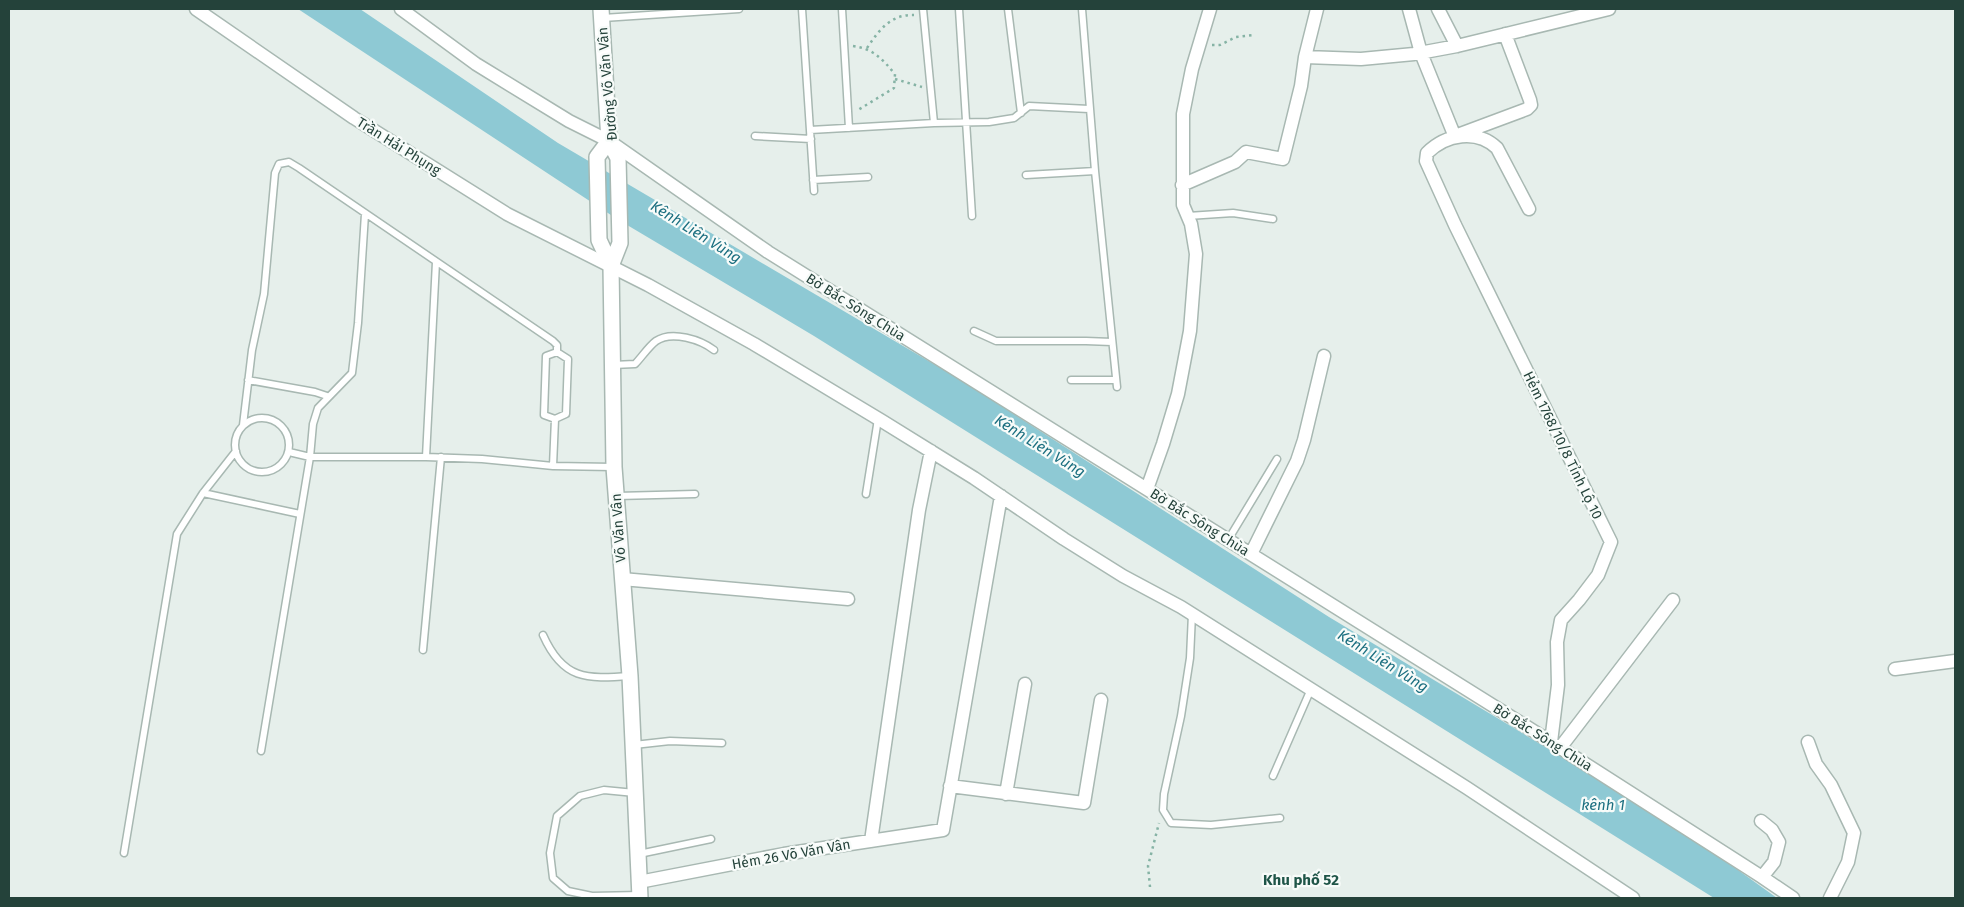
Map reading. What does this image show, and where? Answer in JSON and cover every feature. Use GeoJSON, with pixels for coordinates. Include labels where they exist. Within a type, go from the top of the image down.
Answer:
{"type":"FeatureCollection","features":[{"type":"Feature","properties":{"kind":"street","name":"Trần Hải Phụng"},"geometry":{"type":"LineString","coordinates":[[196,9],[354,118],[499,209],[611,266],[754,344],[931,451],[1064,539],[1123,576],[1192,614],[1467,788],[1633,898]]}},
{"type":"Feature","properties":{"kind":"street","name":"Bờ Bắc Sông Chùa"},"geometry":{"type":"LineString","coordinates":[[401,9],[476,64],[569,121],[609,141],[768,252],[1555,745],[1762,876],[1793,898]]}},
{"type":"Feature","properties":{"kind":"street"},"geometry":{"type":"LineString","coordinates":[[1147,489],[1164,444],[1178,394],[1190,331],[1196,254],[1188,216],[1183,204],[1183,114],[1192,69],[1210,9]]}},
{"type":"Feature","properties":{"kind":"street"},"geometry":{"type":"LineString","coordinates":[[1182,185],[1234,162],[1246,152],[1283,158],[1301,86],[1305,57],[1317,9]]}},
{"type":"Feature","properties":{"kind":"street"},"geometry":{"type":"LineString","coordinates":[[1409,9],[1421,53],[1457,136]]}},
{"type":"Feature","properties":{"kind":"street"},"geometry":{"type":"LineString","coordinates":[[1438,9],[1457,46]]}},
{"type":"Feature","properties":{"kind":"street"},"geometry":{"type":"LineString","coordinates":[[1305,57],[1361,59],[1421,53],[1609,9]]}},
{"type":"Feature","properties":{"kind":"street","name":"Đường Võ Văn Vân"},"geometry":{"type":"LineString","coordinates":[[601,13],[609,141],[618,158]]}},
{"type":"Feature","properties":{"kind":"street"},"geometry":{"type":"LineString","coordinates":[[1457,136],[1527,109],[1530,105],[1530,100],[1506,34]]}},
{"type":"Feature","properties":{"kind":"street"},"geometry":{"type":"LineString","coordinates":[[1457,136],[1484,138],[1497,148],[1529,209]]}},
{"type":"Feature","properties":{"kind":"street","name":"Hẻm 1768/10/8 Tỉnh Lộ 10"},"geometry":{"type":"LineString","coordinates":[[1457,136],[1431,148],[1426,153],[1426,161],[1455,225],[1611,542],[1598,575],[1561,620],[1557,642],[1558,685],[1555,745]]}},
{"type":"Feature","properties":{"kind":"street"},"geometry":{"type":"LineString","coordinates":[[609,141],[597,156],[599,240],[611,266]]}},
{"type":"Feature","properties":{"kind":"street","name":"Võ Văn Vân"},"geometry":{"type":"LineString","coordinates":[[618,158],[620,243],[611,266],[614,467],[630,676],[639,892]]}},
{"type":"Feature","properties":{"kind":"street"},"geometry":{"type":"LineString","coordinates":[[1251,554],[1297,461],[1304,440],[1324,356]]}},
{"type":"Feature","properties":{"kind":"street"},"geometry":{"type":"LineString","coordinates":[[871,841],[919,510],[931,451]]}},
{"type":"Feature","properties":{"kind":"street"},"geometry":{"type":"LineString","coordinates":[[1001,496],[950,786],[1084,803],[1101,700]]}},
{"type":"Feature","properties":{"kind":"street"},"geometry":{"type":"LineString","coordinates":[[622,579],[848,599]]}},
{"type":"Feature","properties":{"kind":"street"},"geometry":{"type":"LineString","coordinates":[[1555,745],[1673,600]]}},
{"type":"Feature","properties":{"kind":"street"},"geometry":{"type":"LineString","coordinates":[[1895,669],[1955,661]]}},
{"type":"Feature","properties":{"kind":"street"},"geometry":{"type":"LineString","coordinates":[[1006,794],[1025,684]]}},
{"type":"Feature","properties":{"kind":"street"},"geometry":{"type":"LineString","coordinates":[[1808,742],[1816,764],[1831,784],[1854,833],[1848,862],[1830,898]]}},
{"type":"Feature","properties":{"kind":"street","name":"Hẻm 26 Võ Văn Vân"},"geometry":{"type":"LineString","coordinates":[[639,892],[784,854],[943,830],[950,786]]}},
{"type":"Feature","properties":{"kind":"street"},"geometry":{"type":"LineString","coordinates":[[1761,821],[1772,830],[1779,842],[1774,862],[1762,876]]}},
{"type":"Feature","properties":{"kind":"lane"},"geometry":{"type":"LineString","coordinates":[[601,13],[739,9]]}},
{"type":"Feature","properties":{"kind":"lane"},"geometry":{"type":"LineString","coordinates":[[802,9],[814,191]]}},
{"type":"Feature","properties":{"kind":"lane"},"geometry":{"type":"LineString","coordinates":[[842,9],[849,128]]}},
{"type":"Feature","properties":{"kind":"lane"},"geometry":{"type":"LineString","coordinates":[[959,9],[972,216]]}},
{"type":"Feature","properties":{"kind":"lane"},"geometry":{"type":"LineString","coordinates":[[1008,9],[1021,113]]}},
{"type":"Feature","properties":{"kind":"lane"},"geometry":{"type":"LineString","coordinates":[[1071,380],[1117,384],[1089,109],[1082,9]]}},
{"type":"Feature","properties":{"kind":"lane"},"geometry":{"type":"LineString","coordinates":[[923,12],[934,123]]}},
{"type":"Feature","properties":{"kind":"lane"},"geometry":{"type":"LineString","coordinates":[[810,130],[989,122],[1014,118],[1029,106],[1089,109]]}},
{"type":"Feature","properties":{"kind":"lane"},"geometry":{"type":"LineString","coordinates":[[755,136],[811,139]]}},
{"type":"Feature","properties":{"kind":"lane"},"geometry":{"type":"LineString","coordinates":[[243,425],[256,418],[270,418],[282,425],[289,438],[289,452],[282,464],[269,471],[255,471],[242,464],[236,451],[236,437],[243,425],[252,350],[264,294],[275,173],[279,164],[289,162],[553,341],[558,345],[557,352]]}},
{"type":"Feature","properties":{"kind":"lane"},"geometry":{"type":"LineString","coordinates":[[1026,175],[1095,170]]}},
{"type":"Feature","properties":{"kind":"lane"},"geometry":{"type":"LineString","coordinates":[[813,180],[868,177]]}},
{"type":"Feature","properties":{"kind":"lane"},"geometry":{"type":"LineString","coordinates":[[1188,216],[1233,213],[1273,220]]}},
{"type":"Feature","properties":{"kind":"lane"},"geometry":{"type":"LineString","coordinates":[[261,751],[310,457],[313,424],[318,408],[352,374],[358,323],[365,214]]}},
{"type":"Feature","properties":{"kind":"lane"},"geometry":{"type":"LineString","coordinates":[[426,457],[436,262]]}},
{"type":"Feature","properties":{"kind":"lane"},"geometry":{"type":"LineString","coordinates":[[974,332],[996,341],[1086,340],[1112,342]]}},
{"type":"Feature","properties":{"kind":"lane"},"geometry":{"type":"LineString","coordinates":[[613,365],[634,364],[656,341],[675,336],[704,342],[714,350]]}},
{"type":"Feature","properties":{"kind":"lane"},"geometry":{"type":"LineString","coordinates":[[557,352],[568,359],[566,414],[555,419],[544,415],[546,356],[557,352]]}},
{"type":"Feature","properties":{"kind":"lane"},"geometry":{"type":"LineString","coordinates":[[248,380],[328,396]]}},
{"type":"Feature","properties":{"kind":"lane"},"geometry":{"type":"LineString","coordinates":[[553,466],[555,419]]}},
{"type":"Feature","properties":{"kind":"lane"},"geometry":{"type":"LineString","coordinates":[[866,494],[878,419]]}},
{"type":"Feature","properties":{"kind":"lane"},"geometry":{"type":"LineString","coordinates":[[124,853],[177,534],[203,493],[236,451]]}},
{"type":"Feature","properties":{"kind":"lane"},"geometry":{"type":"LineString","coordinates":[[289,452],[310,457],[441,457],[553,466],[614,467]]}},
{"type":"Feature","properties":{"kind":"lane"},"geometry":{"type":"LineString","coordinates":[[423,650],[441,457]]}},
{"type":"Feature","properties":{"kind":"lane"},"geometry":{"type":"LineString","coordinates":[[1228,540],[1276,458]]}},
{"type":"Feature","properties":{"kind":"lane"},"geometry":{"type":"LineString","coordinates":[[203,493],[300,514]]}},
{"type":"Feature","properties":{"kind":"lane"},"geometry":{"type":"LineString","coordinates":[[616,496],[696,494]]}},
{"type":"Feature","properties":{"kind":"lane"},"geometry":{"type":"LineString","coordinates":[[1192,614],[1190,658],[1182,716],[1164,794],[1163,810],[1171,823],[1211,825],[1280,818]]}},
{"type":"Feature","properties":{"kind":"lane"},"geometry":{"type":"LineString","coordinates":[[542,635],[552,655],[578,675],[596,678],[630,676]]}},
{"type":"Feature","properties":{"kind":"lane"},"geometry":{"type":"LineString","coordinates":[[1273,776],[1311,689]]}},
{"type":"Feature","properties":{"kind":"lane"},"geometry":{"type":"LineString","coordinates":[[633,745],[670,741],[722,743]]}},
{"type":"Feature","properties":{"kind":"lane"},"geometry":{"type":"LineString","coordinates":[[635,793],[604,790],[580,796],[558,816],[550,853],[554,878],[568,891],[592,896],[639,892]]}},
{"type":"Feature","properties":{"kind":"lane"},"geometry":{"type":"LineString","coordinates":[[638,854],[711,839]]}},
{"type":"Feature","properties":{"kind":"path"},"geometry":{"type":"LineString","coordinates":[[867,48],[884,24],[906,14],[923,12]]}},
{"type":"Feature","properties":{"kind":"path"},"geometry":{"type":"LineString","coordinates":[[1201,40],[1207,46],[1220,45],[1236,37],[1253,35]]}},
{"type":"Feature","properties":{"kind":"path"},"geometry":{"type":"LineString","coordinates":[[844,45],[867,48],[883,60],[895,74],[894,88],[880,98],[848,114]]}},
{"type":"Feature","properties":{"kind":"path"},"geometry":{"type":"LineString","coordinates":[[895,79],[917,87],[930,88]]}},
{"type":"Feature","properties":{"kind":"path"},"geometry":{"type":"LineString","coordinates":[[1150,887],[1148,866],[1163,810]]}},
{"type":"Feature","properties":{"kind":"water","name":"kênh 1"},"geometry":{"type":"Polygon","coordinates":[[[298,9],[360,9],[558,143],[961,380],[1329,617],[1617,790],[1777,898],[1714,898],[814,336],[617,219],[298,9]]]}},
{"type":"Feature","properties":{"kind":"district","name":"Khu phố 52"},"geometry":{"type":"Point","coordinates":[1301,880]}},
{"type":"Feature","properties":{"kind":"water label","name":"Kênh Liên Vùng"},"geometry":{"type":"Point","coordinates":[696,232]}},
{"type":"Feature","properties":{"kind":"water label","name":"Kênh Liên Vùng"},"geometry":{"type":"Point","coordinates":[1040,446]}},
{"type":"Feature","properties":{"kind":"water label","name":"Kênh Liên Vùng"},"geometry":{"type":"Point","coordinates":[1383,661]}}]}
